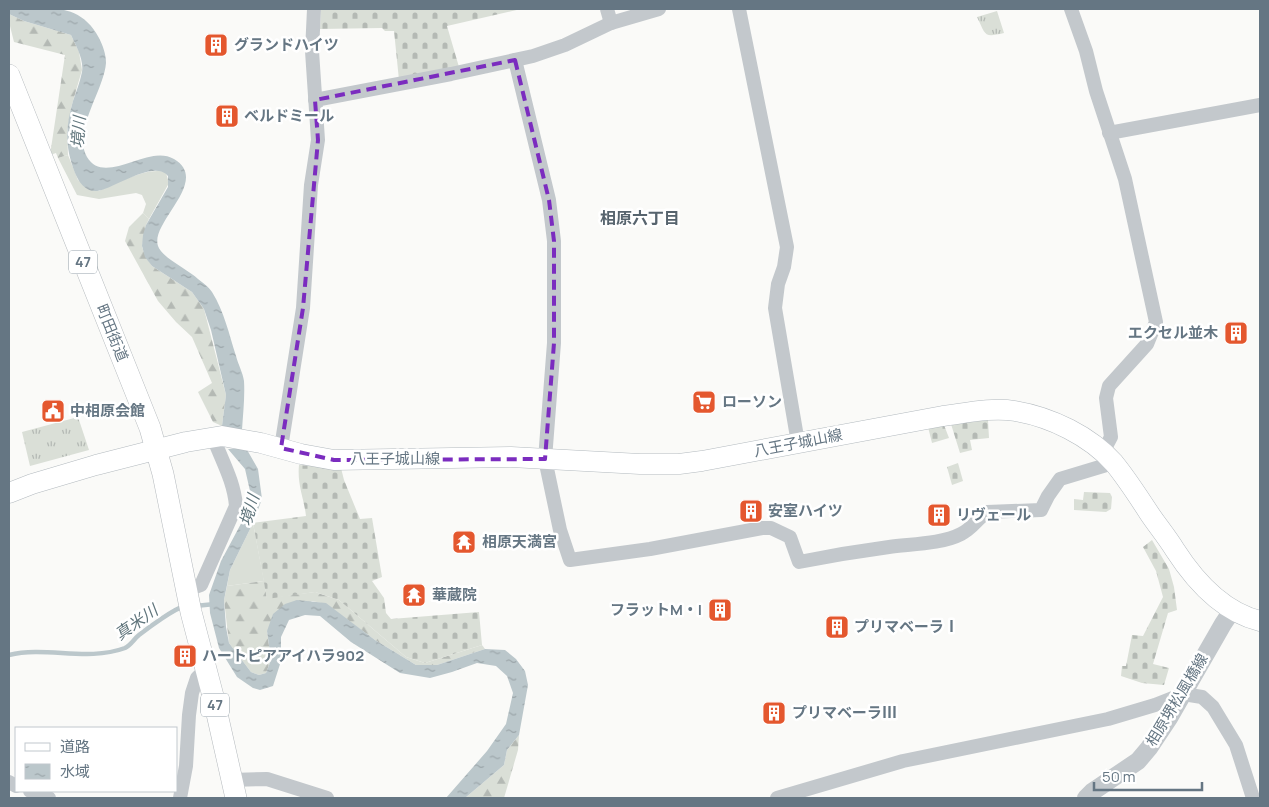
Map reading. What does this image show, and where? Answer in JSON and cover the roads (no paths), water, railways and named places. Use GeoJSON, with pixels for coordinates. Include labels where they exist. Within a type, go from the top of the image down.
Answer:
{"type":"FeatureCollection","features":[{"type":"Feature","properties":{"kind":"main road","name":"町田街道"},"geometry":{"type":"LineString","coordinates":[[9,76],[157,449],[164,474],[189,600],[234,789]]}},
{"type":"Feature","properties":{"kind":"main road","name":"八王子城山線"},"geometry":{"type":"LineString","coordinates":[[218,437],[249,440],[301,454],[334,460],[510,458],[679,464],[944,416],[1005,410],[1032,415],[1069,429],[1108,458],[1194,577],[1217,599],[1252,619],[1260,621]]}},
{"type":"Feature","properties":{"kind":"main road"},"geometry":{"type":"LineString","coordinates":[[9,493],[54,477],[157,449],[218,437]]}},
{"type":"Feature","properties":{"kind":"street"},"geometry":{"type":"LineString","coordinates":[[280,448],[303,308],[311,185],[318,140],[312,50],[314,9]]}},
{"type":"Feature","properties":{"kind":"street"},"geometry":{"type":"LineString","coordinates":[[606,9],[611,24]]}},
{"type":"Feature","properties":{"kind":"street"},"geometry":{"type":"LineString","coordinates":[[315,100],[414,82],[515,60],[565,45],[611,24],[659,9]]}},
{"type":"Feature","properties":{"kind":"street"},"geometry":{"type":"LineString","coordinates":[[739,9],[787,247],[784,267],[778,284],[775,308],[798,443]]}},
{"type":"Feature","properties":{"kind":"street"},"geometry":{"type":"LineString","coordinates":[[515,60],[549,200],[554,241],[554,343],[545,459],[558,522],[570,560],[650,549],[771,528],[790,537],[799,562],[853,552],[953,538],[974,526],[981,516],[987,512],[1041,510],[1060,479],[1108,458],[1111,437],[1106,398],[1109,386],[1147,344],[1156,322],[1125,179],[1109,133],[1086,51],[1071,9]]}},
{"type":"Feature","properties":{"kind":"street"},"geometry":{"type":"LineString","coordinates":[[1109,133],[1260,105]]}},
{"type":"Feature","properties":{"kind":"street"},"geometry":{"type":"LineString","coordinates":[[189,600],[200,585],[236,506],[235,493],[218,437]]}},
{"type":"Feature","properties":{"kind":"street","name":"相原堺松風橋線"},"geometry":{"type":"LineString","coordinates":[[1086,798],[1138,761],[1159,734],[1233,609]]}},
{"type":"Feature","properties":{"kind":"street"},"geometry":{"type":"LineString","coordinates":[[180,798],[186,766],[192,693],[196,678],[206,669]]}},
{"type":"Feature","properties":{"kind":"street"},"geometry":{"type":"LineString","coordinates":[[777,798],[903,761],[1117,717],[1156,706],[1183,694],[1202,697],[1213,707],[1236,745],[1253,798]]}},
{"type":"Feature","properties":{"kind":"street"},"geometry":{"type":"LineString","coordinates":[[234,789],[266,779],[327,798]]}},
{"type":"Feature","properties":{"kind":"street"},"geometry":{"type":"LineString","coordinates":[[33,792],[49,798]]}},
{"type":"Feature","properties":{"kind":"water","name":"境川"},"geometry":{"type":"Polygon","coordinates":[[[48,8],[71,12],[82,17],[99,38],[104,50],[106,63],[83,136],[83,147],[87,157],[95,165],[105,168],[116,167],[152,156],[164,156],[174,159],[184,168],[186,178],[183,190],[162,225],[158,236],[158,246],[165,255],[208,287],[220,307],[243,375],[242,430],[222,426],[226,395],[211,330],[204,309],[192,292],[152,266],[145,257],[142,246],[143,235],[146,225],[168,187],[168,176],[162,172],[153,171],[134,176],[97,191],[89,190],[83,186],[69,155],[67,137],[70,111],[82,72],[81,57],[71,35],[24,21],[9,14],[9,9],[48,8]]]}},
{"type":"Feature","properties":{"kind":"water","name":"境川"},"geometry":{"type":"Polygon","coordinates":[[[246,448],[258,469],[262,499],[253,523],[230,570],[224,600],[229,643],[251,672],[259,675],[266,673],[271,660],[267,631],[273,614],[285,604],[297,600],[326,603],[375,640],[416,665],[437,665],[485,649],[505,650],[516,659],[525,671],[528,685],[519,735],[507,750],[504,765],[465,798],[446,798],[487,751],[506,724],[513,693],[507,676],[496,666],[477,663],[430,678],[400,673],[351,642],[320,616],[305,615],[289,620],[281,637],[281,661],[273,686],[260,690],[253,688],[237,677],[219,648],[210,613],[209,595],[221,561],[244,518],[250,491],[245,469],[228,449],[246,448]]]}},
{"type":"Feature","properties":{"kind":"waterway","name":"真米川"},"geometry":{"type":"LineString","coordinates":[[195,606],[215,604]]}},
{"type":"Feature","properties":{"kind":"waterway","name":"真米川"},"geometry":{"type":"LineString","coordinates":[[9,655],[38,652],[82,654],[111,652],[125,648],[155,623],[185,606]]}},
{"type":"Feature","properties":{"kind":"place","name":"グランドハイツ"},"geometry":{"type":"Point","coordinates":[216,45]}},
{"type":"Feature","properties":{"kind":"place","name":"ベルドミール"},"geometry":{"type":"Point","coordinates":[227,116]}},
{"type":"Feature","properties":{"kind":"place","name":"エクセル並木"},"geometry":{"type":"Point","coordinates":[1236,333]}},
{"type":"Feature","properties":{"kind":"place","name":"ローソン"},"geometry":{"type":"Point","coordinates":[704,402]}},
{"type":"Feature","properties":{"kind":"place","name":"中相原会館"},"geometry":{"type":"Point","coordinates":[53,411]}},
{"type":"Feature","properties":{"kind":"place","name":"安室ハイツ"},"geometry":{"type":"Point","coordinates":[751,511]}},
{"type":"Feature","properties":{"kind":"place","name":"リヴェール"},"geometry":{"type":"Point","coordinates":[939,515]}},
{"type":"Feature","properties":{"kind":"place","name":"相原天満宮"},"geometry":{"type":"Point","coordinates":[464,542]}},
{"type":"Feature","properties":{"kind":"place","name":"華蔵院"},"geometry":{"type":"Point","coordinates":[414,595]}},
{"type":"Feature","properties":{"kind":"place","name":"フラットM・I"},"geometry":{"type":"Point","coordinates":[720,610]}},
{"type":"Feature","properties":{"kind":"place","name":"プリマベーラⅠ"},"geometry":{"type":"Point","coordinates":[837,627]}},
{"type":"Feature","properties":{"kind":"place","name":"ハートピアアイハラ902"},"geometry":{"type":"Point","coordinates":[185,656]}},
{"type":"Feature","properties":{"kind":"place","name":"プリマベーラⅢ"},"geometry":{"type":"Point","coordinates":[774,713]}},
{"type":"Feature","properties":{"kind":"district","name":"相原六丁目"},"geometry":{"type":"Point","coordinates":[640,218]}}]}
